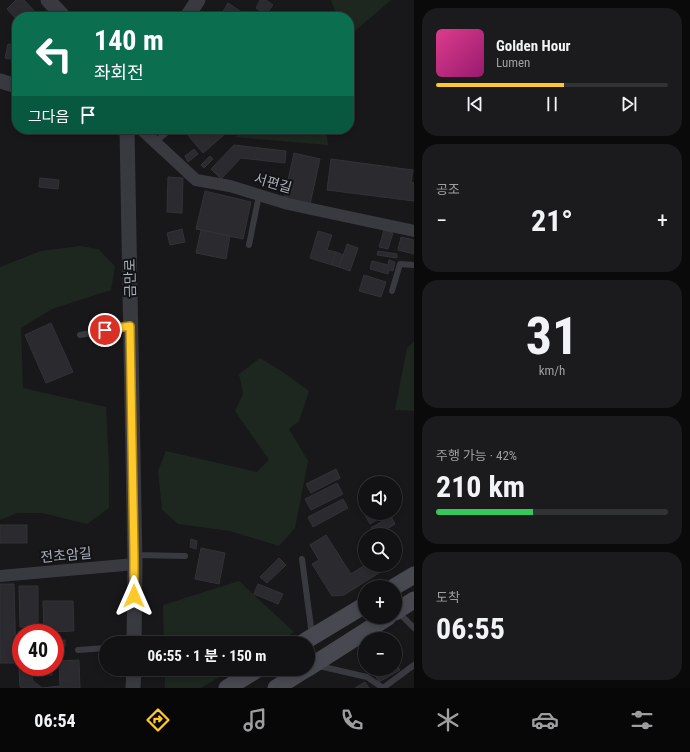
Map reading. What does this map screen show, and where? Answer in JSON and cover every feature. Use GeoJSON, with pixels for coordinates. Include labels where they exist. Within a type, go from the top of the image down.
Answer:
{"type":"FeatureCollection","features":[{"type":"Feature","properties":{"kind":"main road"},"geometry":{"type":"LineString","coordinates":[[402,582],[414,575]]}},
{"type":"Feature","properties":{"kind":"main road"},"geometry":{"type":"LineString","coordinates":[[402,608],[414,600]]}},
{"type":"Feature","properties":{"kind":"main road"},"geometry":{"type":"LineString","coordinates":[[314,636],[358,609]]}},
{"type":"Feature","properties":{"kind":"main road"},"geometry":{"type":"LineString","coordinates":[[315,663],[377,624]]}},
{"type":"Feature","properties":{"kind":"main road"},"geometry":{"type":"LineString","coordinates":[[227,688],[247,676]]}},
{"type":"Feature","properties":{"kind":"main road"},"geometry":{"type":"LineString","coordinates":[[276,688],[295,676]]}},
{"type":"Feature","properties":{"kind":"street"},"geometry":{"type":"LineString","coordinates":[[48,0],[59,12]]}},
{"type":"Feature","properties":{"kind":"street"},"geometry":{"type":"LineString","coordinates":[[190,12],[198,0]]}},
{"type":"Feature","properties":{"kind":"street"},"geometry":{"type":"LineString","coordinates":[[0,82],[12,85]]}},
{"type":"Feature","properties":{"kind":"street","name":"금만로"},"geometry":{"type":"LineString","coordinates":[[127,134],[134,636]]}},
{"type":"Feature","properties":{"kind":"street","name":"서편길"},"geometry":{"type":"LineString","coordinates":[[146,134],[196,180],[230,186],[288,204],[414,231]]}},
{"type":"Feature","properties":{"kind":"street","name":"전초암길"},"geometry":{"type":"LineString","coordinates":[[0,576],[134,559]]}},
{"type":"Feature","properties":{"kind":"street"},"geometry":{"type":"LineString","coordinates":[[133,688],[134,676]]}},
{"type":"Feature","properties":{"kind":"lane"},"geometry":{"type":"LineString","coordinates":[[155,142],[165,134]]}},
{"type":"Feature","properties":{"kind":"lane"},"geometry":{"type":"LineString","coordinates":[[249,245],[259,195]]}},
{"type":"Feature","properties":{"kind":"lane"},"geometry":{"type":"LineString","coordinates":[[392,291],[400,264],[414,265]]}},
{"type":"Feature","properties":{"kind":"lane"},"geometry":{"type":"LineString","coordinates":[[80,335],[130,326]]}},
{"type":"Feature","properties":{"kind":"lane"},"geometry":{"type":"LineString","coordinates":[[134,559],[185,556]]}},
{"type":"Feature","properties":{"kind":"lane"},"geometry":{"type":"LineString","coordinates":[[302,559],[307,636]]}},
{"type":"Feature","properties":{"kind":"lane"},"geometry":{"type":"LineString","coordinates":[[402,620],[414,628]]}},
{"type":"Feature","properties":{"kind":"lane"},"geometry":{"type":"LineString","coordinates":[[78,650],[99,648]]}},
{"type":"Feature","properties":{"kind":"lane"},"geometry":{"type":"LineString","coordinates":[[315,668],[366,677],[383,688],[414,665]]}},
{"type":"Feature","properties":{"kind":"shaded area"},"geometry":{"type":"Polygon","coordinates":[[[331,0],[391,0],[354,32],[354,12],[335,12],[331,0]]]}},
{"type":"Feature","properties":{"kind":"shaded area"},"geometry":{"type":"Polygon","coordinates":[[[239,134],[327,134],[328,145],[235,137],[239,134]]]}},
{"type":"Feature","properties":{"kind":"shaded area"},"geometry":{"type":"Polygon","coordinates":[[[80,246],[98,249],[115,266],[111,290],[52,309],[21,328],[23,388],[106,407],[109,467],[109,508],[87,524],[42,513],[17,513],[0,520],[0,267],[41,251],[80,246]]]}},
{"type":"Feature","properties":{"kind":"shaded area"},"geometry":{"type":"Polygon","coordinates":[[[414,342],[414,411],[395,410],[407,348],[414,342]]]}},
{"type":"Feature","properties":{"kind":"shaded area"},"geometry":{"type":"Polygon","coordinates":[[[260,358],[283,372],[309,391],[299,421],[289,429],[308,461],[295,528],[279,546],[230,531],[178,524],[162,510],[158,471],[166,451],[257,472],[269,460],[235,411],[243,394],[239,374],[260,358]]]}},
{"type":"Feature","properties":{"kind":"shaded area"},"geometry":{"type":"Polygon","coordinates":[[[239,581],[294,632],[287,636],[164,636],[163,605],[239,581]]]}},
{"type":"Feature","properties":{"kind":"shaded area"},"geometry":{"type":"Polygon","coordinates":[[[165,676],[221,676],[201,688],[165,688],[165,676]]]}},
{"type":"Feature","properties":{"kind":"building"},"geometry":{"type":"Polygon","coordinates":[[[16,0],[24,0],[35,12],[12,12],[12,14],[7,9],[16,0]]]}},
{"type":"Feature","properties":{"kind":"building"},"geometry":{"type":"Polygon","coordinates":[[[260,0],[266,0],[273,5],[268,12],[263,12],[256,8],[260,0]]]}},
{"type":"Feature","properties":{"kind":"building"},"geometry":{"type":"Polygon","coordinates":[[[228,3],[242,12],[223,12],[228,3]]]}},
{"type":"Feature","properties":{"kind":"building"},"geometry":{"type":"Polygon","coordinates":[[[8,44],[12,45],[12,59],[5,58],[8,44]]]}},
{"type":"Feature","properties":{"kind":"building"},"geometry":{"type":"Polygon","coordinates":[[[187,134],[225,134],[203,153],[187,134]]]}},
{"type":"Feature","properties":{"kind":"building"},"geometry":{"type":"Polygon","coordinates":[[[234,145],[286,151],[285,163],[241,158],[221,179],[211,169],[234,145]]]}},
{"type":"Feature","properties":{"kind":"building"},"geometry":{"type":"Polygon","coordinates":[[[194,149],[198,154],[188,162],[185,156],[194,149]]]}},
{"type":"Feature","properties":{"kind":"building"},"geometry":{"type":"Polygon","coordinates":[[[294,153],[320,159],[310,204],[284,198],[294,153]]]}},
{"type":"Feature","properties":{"kind":"building"},"geometry":{"type":"Polygon","coordinates":[[[210,156],[213,159],[204,168],[201,165],[210,156]]]}},
{"type":"Feature","properties":{"kind":"building"},"geometry":{"type":"Polygon","coordinates":[[[331,159],[413,170],[411,182],[414,183],[414,201],[327,190],[331,159]]]}},
{"type":"Feature","properties":{"kind":"building"},"geometry":{"type":"Polygon","coordinates":[[[168,177],[183,178],[182,213],[167,212],[168,177]]]}},
{"type":"Feature","properties":{"kind":"building"},"geometry":{"type":"Polygon","coordinates":[[[40,178],[59,180],[58,189],[39,187],[40,178]]]}},
{"type":"Feature","properties":{"kind":"building"},"geometry":{"type":"Polygon","coordinates":[[[205,191],[251,202],[243,239],[196,229],[205,191]]]}},
{"type":"Feature","properties":{"kind":"building"},"geometry":{"type":"Polygon","coordinates":[[[182,229],[185,242],[170,245],[167,233],[182,229]]]}},
{"type":"Feature","properties":{"kind":"building"},"geometry":{"type":"Polygon","coordinates":[[[201,230],[230,236],[226,259],[196,253],[201,230]]]}},
{"type":"Feature","properties":{"kind":"building"},"geometry":{"type":"Polygon","coordinates":[[[384,230],[393,233],[388,249],[379,247],[384,230]]]}},
{"type":"Feature","properties":{"kind":"building"},"geometry":{"type":"Polygon","coordinates":[[[318,231],[332,235],[327,250],[336,252],[332,265],[310,258],[318,231]]]}},
{"type":"Feature","properties":{"kind":"building"},"geometry":{"type":"Polygon","coordinates":[[[401,237],[414,240],[414,254],[398,250],[401,237]]]}},
{"type":"Feature","properties":{"kind":"building"},"geometry":{"type":"Polygon","coordinates":[[[347,244],[358,248],[350,271],[339,267],[347,244]]]}},
{"type":"Feature","properties":{"kind":"building"},"geometry":{"type":"Polygon","coordinates":[[[378,251],[397,254],[397,258],[377,255],[378,251]]]}},
{"type":"Feature","properties":{"kind":"building"},"geometry":{"type":"Polygon","coordinates":[[[336,252],[343,255],[339,267],[332,265],[336,252]]]}},
{"type":"Feature","properties":{"kind":"building"},"geometry":{"type":"Polygon","coordinates":[[[389,260],[395,262],[393,271],[389,270],[388,274],[370,269],[372,261],[388,265],[389,260]]]}},
{"type":"Feature","properties":{"kind":"building"},"geometry":{"type":"Polygon","coordinates":[[[364,275],[386,282],[381,297],[359,291],[364,275]]]}},
{"type":"Feature","properties":{"kind":"building"},"geometry":{"type":"Polygon","coordinates":[[[51,323],[73,372],[46,383],[25,335],[51,323]]]}},
{"type":"Feature","properties":{"kind":"building"},"geometry":{"type":"Polygon","coordinates":[[[336,469],[340,478],[311,493],[306,484],[336,469]]]}},
{"type":"Feature","properties":{"kind":"building"},"geometry":{"type":"Polygon","coordinates":[[[337,483],[343,494],[311,510],[305,499],[337,483]]]}},
{"type":"Feature","properties":{"kind":"building"},"geometry":{"type":"Polygon","coordinates":[[[343,499],[348,508],[313,527],[308,517],[343,499]]]}},
{"type":"Feature","properties":{"kind":"building"},"geometry":{"type":"Polygon","coordinates":[[[368,520],[377,520],[370,524],[368,520]]]}},
{"type":"Feature","properties":{"kind":"building"},"geometry":{"type":"Polygon","coordinates":[[[384,520],[393,520],[395,524],[389,528],[371,528],[384,520]]]}},
{"type":"Feature","properties":{"kind":"building"},"geometry":{"type":"Polygon","coordinates":[[[0,525],[27,525],[27,543],[0,543],[0,525]]]}},
{"type":"Feature","properties":{"kind":"building"},"geometry":{"type":"Polygon","coordinates":[[[326,535],[351,574],[358,570],[358,572],[380,572],[368,580],[358,580],[358,586],[344,595],[332,596],[312,564],[319,560],[310,545],[326,535]]]}},
{"type":"Feature","properties":{"kind":"building"},"geometry":{"type":"Polygon","coordinates":[[[191,539],[197,541],[196,549],[190,547],[191,539]]]}},
{"type":"Feature","properties":{"kind":"building"},"geometry":{"type":"Polygon","coordinates":[[[201,548],[225,553],[219,584],[195,579],[201,548]]]}},
{"type":"Feature","properties":{"kind":"building"},"geometry":{"type":"Polygon","coordinates":[[[279,558],[286,565],[267,583],[260,577],[279,558]]]}},
{"type":"Feature","properties":{"kind":"building"},"geometry":{"type":"Polygon","coordinates":[[[0,584],[14,584],[15,624],[12,624],[12,663],[0,663],[0,584]]]}},
{"type":"Feature","properties":{"kind":"building"},"geometry":{"type":"Polygon","coordinates":[[[258,584],[283,594],[278,604],[254,594],[258,584]]]}},
{"type":"Feature","properties":{"kind":"building"},"geometry":{"type":"Polygon","coordinates":[[[19,586],[38,586],[38,624],[20,624],[19,586]]]}},
{"type":"Feature","properties":{"kind":"building"},"geometry":{"type":"Polygon","coordinates":[[[43,601],[73,601],[74,631],[64,631],[64,624],[44,624],[43,601]]]}},
{"type":"Feature","properties":{"kind":"building"},"geometry":{"type":"Polygon","coordinates":[[[79,660],[80,688],[60,688],[60,676],[64,676],[64,661],[79,660]]]}},
{"type":"Feature","properties":{"kind":"building"},"geometry":{"type":"Polygon","coordinates":[[[19,676],[32,676],[33,681],[42,688],[23,688],[20,687],[19,676]]]}},
{"type":"Feature","properties":{"kind":"building"},"geometry":{"type":"Polygon","coordinates":[[[375,676],[390,676],[379,682],[375,676]]]}},
{"type":"Feature","properties":{"kind":"building"},"geometry":{"type":"Polygon","coordinates":[[[365,682],[369,688],[355,688],[365,682]]]}},
{"type":"Feature","properties":{"kind":"building"},"geometry":{"type":"Polygon","coordinates":[[[59,686],[60,688],[42,688],[59,686]]]}},
{"type":"Feature","properties":{"kind":"route"},"geometry":{"type":"LineString","coordinates":[[105,330],[130,326],[134,596]]}}]}
